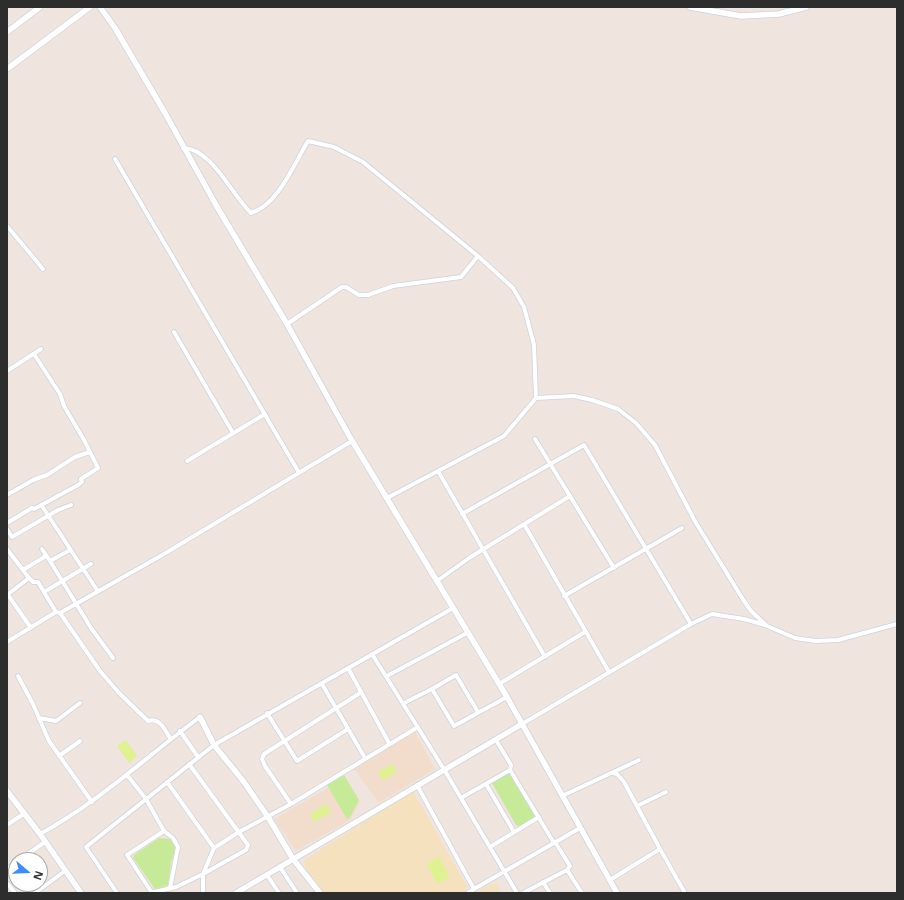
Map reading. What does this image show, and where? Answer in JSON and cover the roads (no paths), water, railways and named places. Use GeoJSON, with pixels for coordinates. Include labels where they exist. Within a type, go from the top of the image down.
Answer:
{"type":"FeatureCollection","features":[{"type":"Feature","properties":{"kind":"street"},"geometry":{"type":"LineString","coordinates":[[7,32],[40,7]]}},
{"type":"Feature","properties":{"kind":"street"},"geometry":{"type":"LineString","coordinates":[[7,69],[90,7]]}},
{"type":"Feature","properties":{"kind":"street"},"geometry":{"type":"LineString","coordinates":[[100,7],[115,28],[165,113],[183,148],[287,324],[352,441],[467,633],[500,684],[617,893]]}},
{"type":"Feature","properties":{"kind":"street"},"geometry":{"type":"LineString","coordinates":[[690,7],[741,16],[779,14],[806,7]]}},
{"type":"Feature","properties":{"kind":"street"},"geometry":{"type":"LineString","coordinates":[[183,148],[190,148],[206,157],[251,213],[265,206],[274,197],[308,141],[334,146],[363,162],[478,256],[514,288],[524,307],[534,345],[536,398],[504,436],[387,498]]}},
{"type":"Feature","properties":{"kind":"street"},"geometry":{"type":"LineString","coordinates":[[115,159],[298,471]]}},
{"type":"Feature","properties":{"kind":"street"},"geometry":{"type":"LineString","coordinates":[[7,226],[43,269]]}},
{"type":"Feature","properties":{"kind":"street"},"geometry":{"type":"LineString","coordinates":[[287,324],[342,288],[346,287],[359,295],[368,295],[393,286],[461,277],[478,256]]}},
{"type":"Feature","properties":{"kind":"street"},"geometry":{"type":"LineString","coordinates":[[174,332],[234,433]]}},
{"type":"Feature","properties":{"kind":"street"},"geometry":{"type":"LineString","coordinates":[[7,371],[42,349]]}},
{"type":"Feature","properties":{"kind":"street"},"geometry":{"type":"LineString","coordinates":[[7,523],[32,508],[34,510],[42,506],[82,482],[81,479],[98,468],[64,406],[60,394],[34,354]]}},
{"type":"Feature","properties":{"kind":"street"},"geometry":{"type":"LineString","coordinates":[[536,398],[574,396],[592,400],[618,409],[636,423],[655,445],[699,529],[744,601],[751,611],[767,626]]}},
{"type":"Feature","properties":{"kind":"street"},"geometry":{"type":"LineString","coordinates":[[187,462],[265,414]]}},
{"type":"Feature","properties":{"kind":"street"},"geometry":{"type":"LineString","coordinates":[[535,439],[614,568]]}},
{"type":"Feature","properties":{"kind":"street"},"geometry":{"type":"LineString","coordinates":[[7,642],[97,590],[115,582],[164,554],[352,441]]}},
{"type":"Feature","properties":{"kind":"street"},"geometry":{"type":"LineString","coordinates":[[462,514],[584,445],[691,624]]}},
{"type":"Feature","properties":{"kind":"street"},"geometry":{"type":"LineString","coordinates":[[7,495],[33,480],[47,475],[75,457],[90,452]]}},
{"type":"Feature","properties":{"kind":"street"},"geometry":{"type":"LineString","coordinates":[[438,471],[544,657]]}},
{"type":"Feature","properties":{"kind":"street"},"geometry":{"type":"LineString","coordinates":[[437,581],[483,549],[570,496]]}},
{"type":"Feature","properties":{"kind":"street"},"geometry":{"type":"LineString","coordinates":[[7,529],[12,537],[58,510],[72,505]]}},
{"type":"Feature","properties":{"kind":"street"},"geometry":{"type":"LineString","coordinates":[[42,506],[97,590]]}},
{"type":"Feature","properties":{"kind":"street"},"geometry":{"type":"LineString","coordinates":[[524,524],[609,672]]}},
{"type":"Feature","properties":{"kind":"street"},"geometry":{"type":"LineString","coordinates":[[564,596],[682,528]]}},
{"type":"Feature","properties":{"kind":"street"},"geometry":{"type":"LineString","coordinates":[[7,549],[29,578],[33,582],[38,582],[100,671],[119,693],[148,721],[155,720],[162,724],[170,738]]}},
{"type":"Feature","properties":{"kind":"street"},"geometry":{"type":"LineString","coordinates":[[42,549],[75,604],[113,658]]}},
{"type":"Feature","properties":{"kind":"street"},"geometry":{"type":"LineString","coordinates":[[50,561],[70,550]]}},
{"type":"Feature","properties":{"kind":"street"},"geometry":{"type":"LineString","coordinates":[[23,570],[46,556]]}},
{"type":"Feature","properties":{"kind":"street"},"geometry":{"type":"LineString","coordinates":[[44,592],[91,564]]}},
{"type":"Feature","properties":{"kind":"street"},"geometry":{"type":"LineString","coordinates":[[29,578],[8,595],[31,628]]}},
{"type":"Feature","properties":{"kind":"street"},"geometry":{"type":"LineString","coordinates":[[117,893],[86,847],[214,745],[267,713],[322,684],[453,608]]}},
{"type":"Feature","properties":{"kind":"street"},"geometry":{"type":"LineString","coordinates":[[236,893],[416,785],[445,770],[691,624],[712,614],[744,619],[767,626],[795,638],[816,641],[838,640],[897,624]]}},
{"type":"Feature","properties":{"kind":"street"},"geometry":{"type":"LineString","coordinates":[[500,684],[585,632]]}},
{"type":"Feature","properties":{"kind":"street"},"geometry":{"type":"LineString","coordinates":[[387,676],[467,633]]}},
{"type":"Feature","properties":{"kind":"street"},"geometry":{"type":"LineString","coordinates":[[372,654],[445,770],[517,893]]}},
{"type":"Feature","properties":{"kind":"street"},"geometry":{"type":"LineString","coordinates":[[348,668],[360,693],[389,744]]}},
{"type":"Feature","properties":{"kind":"street"},"geometry":{"type":"LineString","coordinates":[[404,703],[456,675],[478,712]]}},
{"type":"Feature","properties":{"kind":"street"},"geometry":{"type":"LineString","coordinates":[[18,676],[49,741],[92,802]]}},
{"type":"Feature","properties":{"kind":"street"},"geometry":{"type":"LineString","coordinates":[[322,684],[364,758]]}},
{"type":"Feature","properties":{"kind":"street"},"geometry":{"type":"LineString","coordinates":[[432,689],[454,726],[507,697]]}},
{"type":"Feature","properties":{"kind":"street"},"geometry":{"type":"LineString","coordinates":[[291,804],[262,759],[264,754],[285,739],[360,693]]}},
{"type":"Feature","properties":{"kind":"street"},"geometry":{"type":"LineString","coordinates":[[39,718],[56,721],[80,703]]}},
{"type":"Feature","properties":{"kind":"street"},"geometry":{"type":"LineString","coordinates":[[267,713],[285,739],[297,761],[348,729]]}},
{"type":"Feature","properties":{"kind":"street"},"geometry":{"type":"LineString","coordinates":[[40,834],[63,822],[92,802],[127,775],[170,738],[200,717],[214,745],[244,782],[268,817],[293,859],[320,893]]}},
{"type":"Feature","properties":{"kind":"street"},"geometry":{"type":"LineString","coordinates":[[203,893],[203,874],[214,848],[239,832],[291,804],[364,758],[418,727]]}},
{"type":"Feature","properties":{"kind":"street"},"geometry":{"type":"LineString","coordinates":[[180,731],[198,757]]}},
{"type":"Feature","properties":{"kind":"street"},"geometry":{"type":"LineString","coordinates":[[496,740],[511,765],[510,770],[570,866],[568,870],[582,893]]}},
{"type":"Feature","properties":{"kind":"street"},"geometry":{"type":"LineString","coordinates":[[59,756],[80,741]]}},
{"type":"Feature","properties":{"kind":"street"},"geometry":{"type":"LineString","coordinates":[[562,796],[638,760]]}},
{"type":"Feature","properties":{"kind":"street"},"geometry":{"type":"LineString","coordinates":[[164,831],[127,855],[151,893],[170,888],[203,874],[246,850],[248,845],[189,764]]}},
{"type":"Feature","properties":{"kind":"street"},"geometry":{"type":"LineString","coordinates":[[461,798],[510,770]]}},
{"type":"Feature","properties":{"kind":"street"},"geometry":{"type":"LineString","coordinates":[[612,773],[618,774],[624,782],[685,893]]}},
{"type":"Feature","properties":{"kind":"street"},"geometry":{"type":"LineString","coordinates":[[127,775],[146,799],[164,831],[173,838],[179,850],[173,868],[170,888]]}},
{"type":"Feature","properties":{"kind":"street"},"geometry":{"type":"LineString","coordinates":[[167,782],[214,848]]}},
{"type":"Feature","properties":{"kind":"street"},"geometry":{"type":"LineString","coordinates":[[486,784],[514,832]]}},
{"type":"Feature","properties":{"kind":"street"},"geometry":{"type":"LineString","coordinates":[[416,785],[474,889]]}},
{"type":"Feature","properties":{"kind":"street"},"geometry":{"type":"LineString","coordinates":[[7,791],[40,834],[77,892]]}},
{"type":"Feature","properties":{"kind":"street"},"geometry":{"type":"LineString","coordinates":[[637,806],[666,792]]}},
{"type":"Feature","properties":{"kind":"street"},"geometry":{"type":"LineString","coordinates":[[7,825],[25,813]]}},
{"type":"Feature","properties":{"kind":"street"},"geometry":{"type":"LineString","coordinates":[[490,847],[539,817]]}},
{"type":"Feature","properties":{"kind":"street"},"geometry":{"type":"LineString","coordinates":[[468,893],[580,828]]}},
{"type":"Feature","properties":{"kind":"street"},"geometry":{"type":"LineString","coordinates":[[31,852],[45,842]]}},
{"type":"Feature","properties":{"kind":"street"},"geometry":{"type":"LineString","coordinates":[[610,880],[660,849]]}},
{"type":"Feature","properties":{"kind":"street"},"geometry":{"type":"LineString","coordinates":[[280,867],[297,893]]}},
{"type":"Feature","properties":{"kind":"street"},"geometry":{"type":"LineString","coordinates":[[523,893],[568,870]]}},
{"type":"Feature","properties":{"kind":"street"},"geometry":{"type":"LineString","coordinates":[[35,893],[65,871]]}},
{"type":"Feature","properties":{"kind":"street"},"geometry":{"type":"LineString","coordinates":[[267,875],[279,893]]}},
{"type":"Feature","properties":{"kind":"street"},"geometry":{"type":"LineString","coordinates":[[544,882],[550,893]]}},
{"type":"Feature","properties":{"kind":"street"},"geometry":{"type":"LineString","coordinates":[[7,883],[15,893]]}}]}
